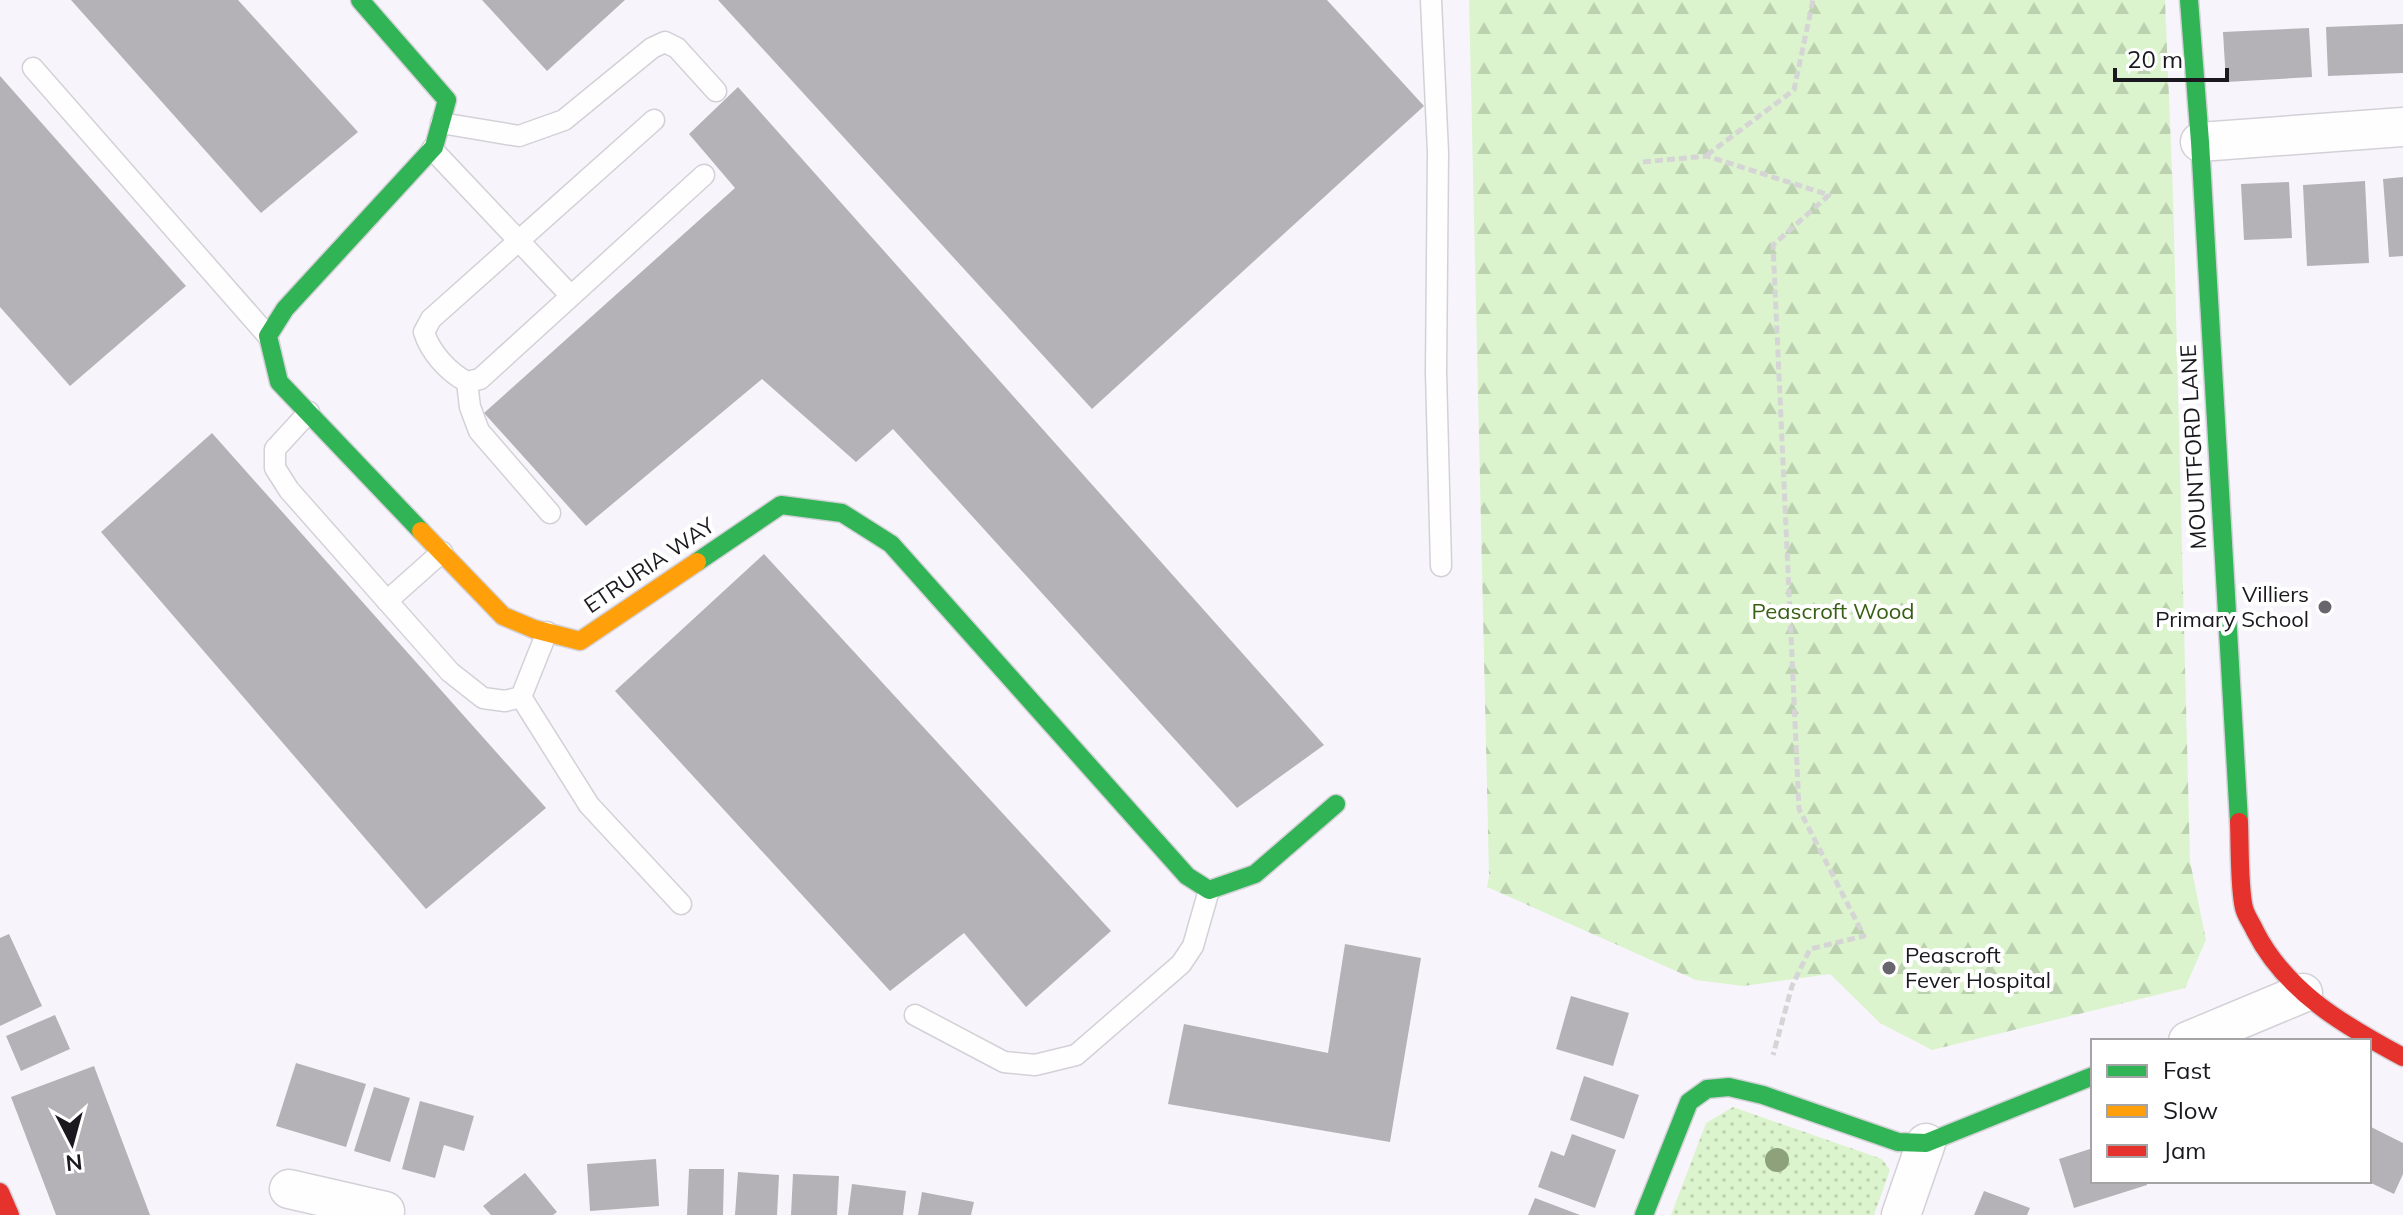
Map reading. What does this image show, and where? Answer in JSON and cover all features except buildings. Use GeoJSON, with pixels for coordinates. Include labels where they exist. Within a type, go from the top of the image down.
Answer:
{"type":"FeatureCollection","features":[{"type":"Feature","properties":{"kind":"street"},"geometry":{"type":"LineString","coordinates":[[268,336],[285,309],[432,149],[441,123],[447,100],[360,0]]}},
{"type":"Feature","properties":{"kind":"street","name":"MOUNTFORD LANE"},"geometry":{"type":"LineString","coordinates":[[2189,0],[2200,142],[2244,909],[2271,958],[2303,993],[2368,1039]]}},
{"type":"Feature","properties":{"kind":"street"},"geometry":{"type":"LineString","coordinates":[[2200,142],[2403,127]]}},
{"type":"Feature","properties":{"kind":"street","name":"ETRURIA WAY"},"geometry":{"type":"LineString","coordinates":[[268,336],[279,382],[503,616],[547,632],[580,641],[781,505],[842,513],[891,544],[1187,876],[1209,890]]}},
{"type":"Feature","properties":{"kind":"street"},"geometry":{"type":"LineString","coordinates":[[1209,890],[1255,874],[1336,804]]}},
{"type":"Feature","properties":{"kind":"street"},"geometry":{"type":"LineString","coordinates":[[2193,1039],[2303,993]]}},
{"type":"Feature","properties":{"kind":"street","name":"MOUNTFORD LANE"},"geometry":{"type":"LineString","coordinates":[[2371,1040],[2403,1057]]}},
{"type":"Feature","properties":{"kind":"street"},"geometry":{"type":"LineString","coordinates":[[1644,1215],[1689,1102],[1707,1089],[1729,1087],[1763,1095],[1898,1142],[1926,1143],[2091,1077]]}},
{"type":"Feature","properties":{"kind":"street"},"geometry":{"type":"LineString","coordinates":[[1901,1215],[1926,1143]]}},
{"type":"Feature","properties":{"kind":"street"},"geometry":{"type":"LineString","coordinates":[[289,1189],[326,1207],[385,1211]]}},
{"type":"Feature","properties":{"kind":"street"},"geometry":{"type":"LineString","coordinates":[[0,1192],[10,1215]]}},
{"type":"Feature","properties":{"kind":"lane"},"geometry":{"type":"LineString","coordinates":[[1431,0],[1438,152],[1436,372],[1441,566]]}},
{"type":"Feature","properties":{"kind":"lane"},"geometry":{"type":"LineString","coordinates":[[441,123],[519,136],[564,120],[652,48],[665,42],[677,48],[716,91]]}},
{"type":"Feature","properties":{"kind":"lane"},"geometry":{"type":"LineString","coordinates":[[33,68],[268,336]]}},
{"type":"Feature","properties":{"kind":"lane"},"geometry":{"type":"LineString","coordinates":[[654,120],[431,319],[424,332],[428,344],[456,376],[467,382],[480,379],[704,175]]}},
{"type":"Feature","properties":{"kind":"lane"},"geometry":{"type":"LineString","coordinates":[[432,149],[571,296]]}},
{"type":"Feature","properties":{"kind":"lane"},"geometry":{"type":"LineString","coordinates":[[467,382],[470,407],[479,431],[550,513]]}},
{"type":"Feature","properties":{"kind":"lane"},"geometry":{"type":"LineString","coordinates":[[309,412],[275,449],[275,468],[289,490],[450,672],[483,698],[505,701],[521,697]]}},
{"type":"Feature","properties":{"kind":"lane"},"geometry":{"type":"LineString","coordinates":[[387,601],[442,552]]}},
{"type":"Feature","properties":{"kind":"lane"},"geometry":{"type":"LineString","coordinates":[[521,697],[547,632]]}},
{"type":"Feature","properties":{"kind":"lane"},"geometry":{"type":"LineString","coordinates":[[521,697],[589,805],[681,904]]}},
{"type":"Feature","properties":{"kind":"lane"},"geometry":{"type":"LineString","coordinates":[[915,1015],[1004,1062],[1035,1065],[1076,1055],[1181,964],[1193,946],[1209,890]]}},
{"type":"Feature","properties":{"kind":"path"},"geometry":{"type":"LineString","coordinates":[[1707,156],[1794,90],[1813,0]]}},
{"type":"Feature","properties":{"kind":"path"},"geometry":{"type":"LineString","coordinates":[[1643,162],[1707,156],[1829,195],[1773,245],[1799,809],[1864,936],[1810,949],[1792,986],[1763,1095]]}},
{"type":"Feature","properties":{"kind":"green space","name":"Peascroft Wood"},"geometry":{"type":"Polygon","coordinates":[[[1469,0],[2165,0],[2190,861],[2206,940],[2185,988],[1932,1050],[1880,1023],[1830,974],[1743,986],[1696,980],[1487,887],[1469,0]]]}},
{"type":"Feature","properties":{"kind":"green space"},"geometry":{"type":"Polygon","coordinates":[[[1733,1107],[1882,1159],[1890,1170],[1874,1215],[1671,1215],[1706,1123],[1733,1107]]]}},
{"type":"Feature","properties":{"kind":"traffic: fast"},"geometry":{"type":"LineString","coordinates":[[360,0],[447,100],[434,147],[285,309],[268,336],[279,382],[421,531]]}},
{"type":"Feature","properties":{"kind":"traffic: fast"},"geometry":{"type":"LineString","coordinates":[[2189,0],[2239,822]]}},
{"type":"Feature","properties":{"kind":"traffic: fast"},"geometry":{"type":"LineString","coordinates":[[697,562],[781,505],[842,513],[891,544],[1187,876],[1209,890],[1255,874],[1336,804]]}},
{"type":"Feature","properties":{"kind":"traffic: fast"},"geometry":{"type":"LineString","coordinates":[[1644,1215],[1689,1102],[1707,1089],[1729,1087],[1763,1095],[1898,1142],[1926,1143],[2091,1077]]}},
{"type":"Feature","properties":{"kind":"traffic: slow"},"geometry":{"type":"LineString","coordinates":[[421,531],[503,616],[534,629],[580,641],[697,562]]}},
{"type":"Feature","properties":{"kind":"traffic: jam"},"geometry":{"type":"LineString","coordinates":[[2239,822],[2242,900],[2246,914],[2268,953],[2300,990],[2339,1020],[2371,1039]]}},
{"type":"Feature","properties":{"kind":"traffic: jam"},"geometry":{"type":"LineString","coordinates":[[2371,1039],[2403,1057]]}},
{"type":"Feature","properties":{"kind":"traffic: jam"},"geometry":{"type":"LineString","coordinates":[[0,1192],[10,1215]]}},
{"type":"Feature","properties":{"kind":"place","name":"Villiers Primary School"},"geometry":{"type":"Point","coordinates":[2325,607]}},
{"type":"Feature","properties":{"kind":"place","name":"Peascroft Fever Hospital"},"geometry":{"type":"Point","coordinates":[1889,968]}}]}
